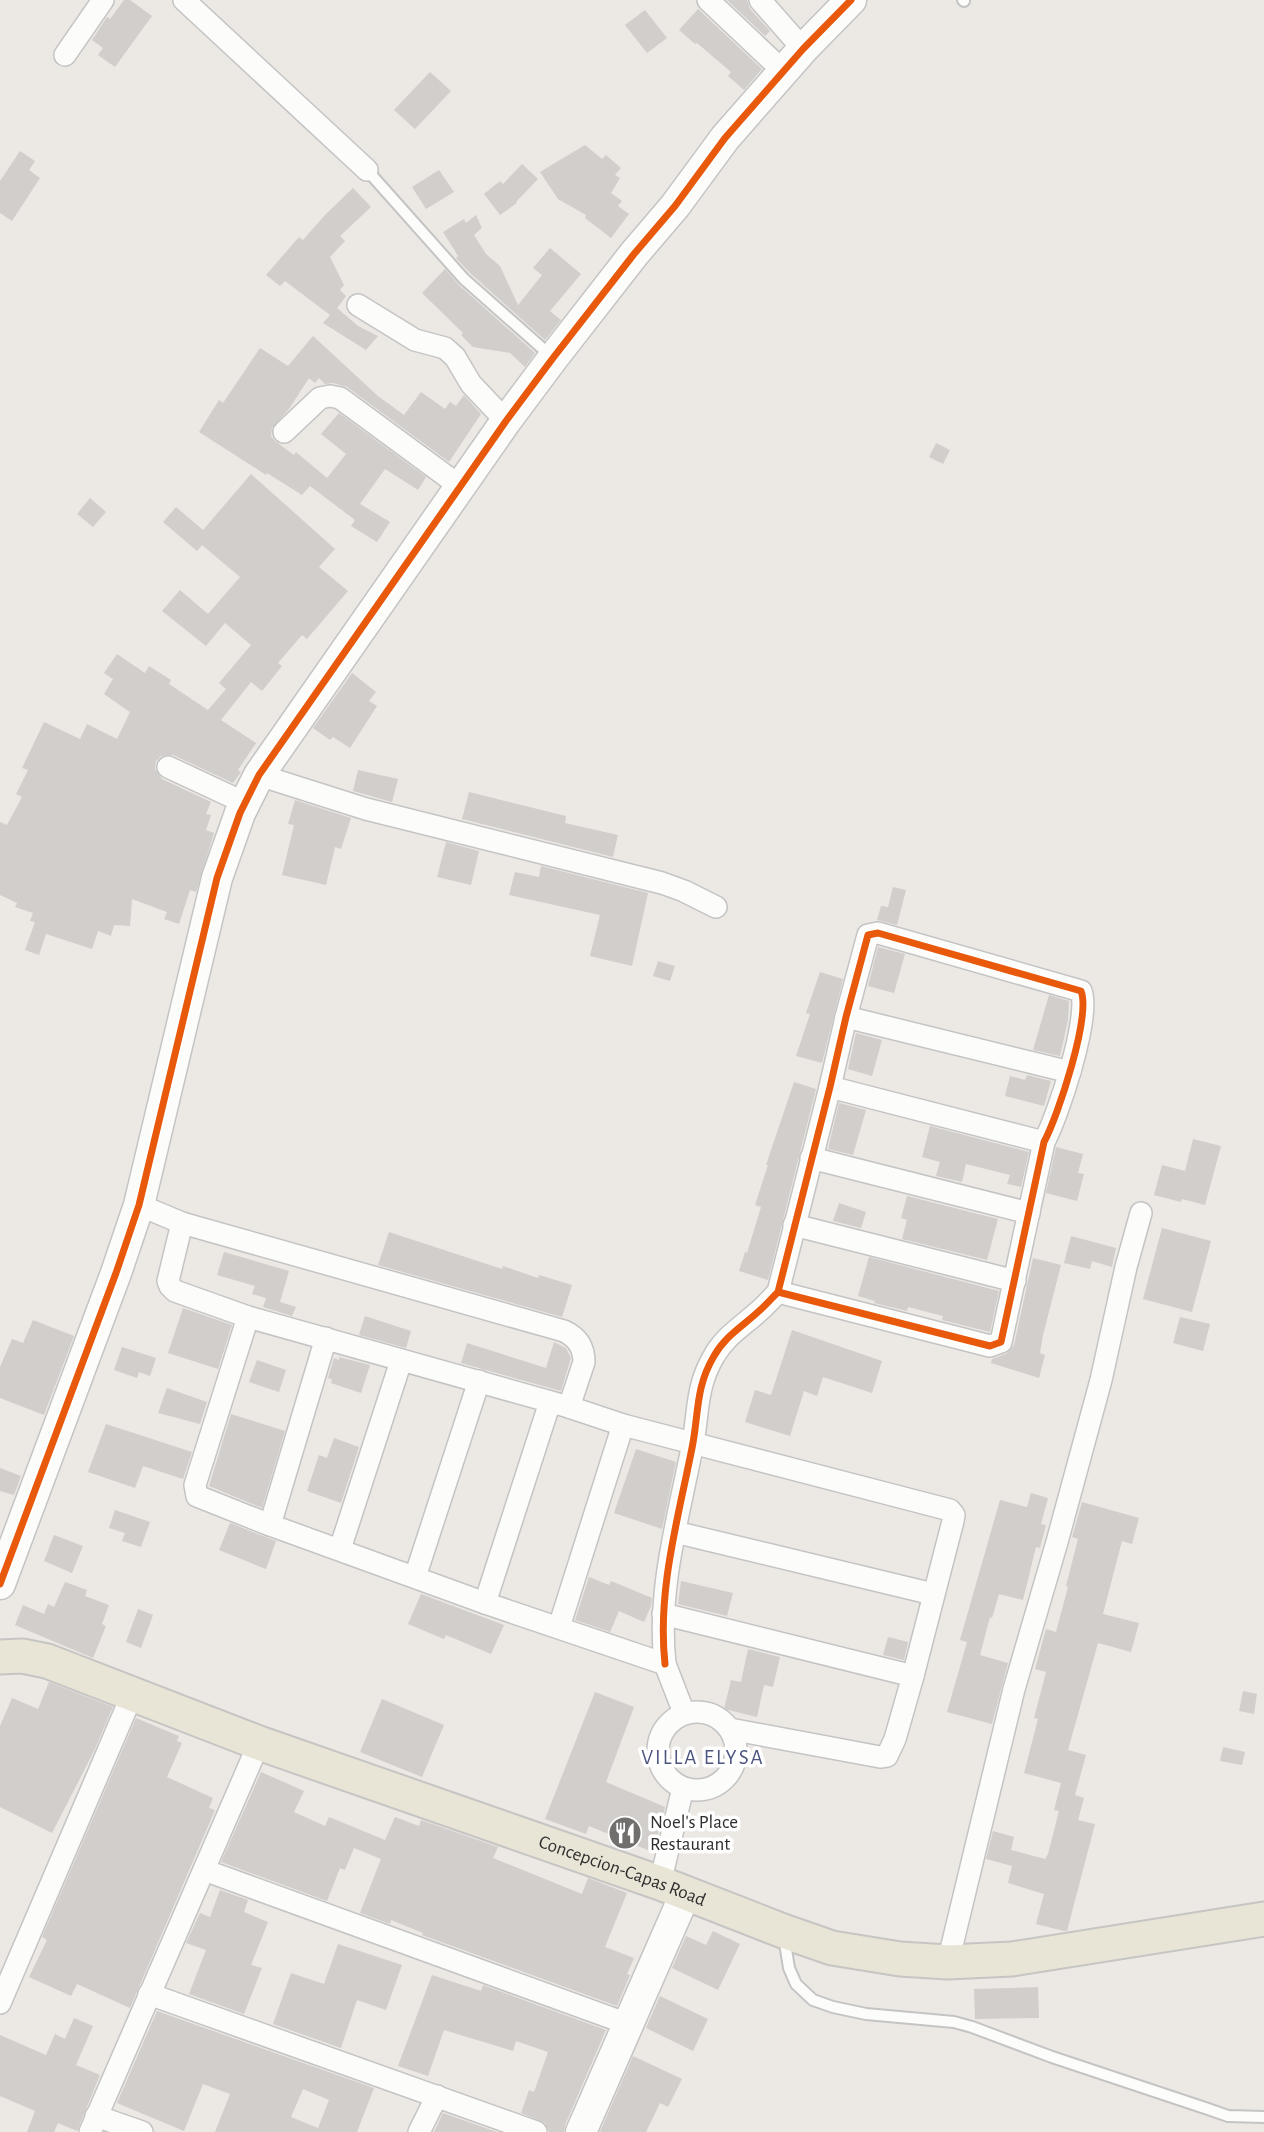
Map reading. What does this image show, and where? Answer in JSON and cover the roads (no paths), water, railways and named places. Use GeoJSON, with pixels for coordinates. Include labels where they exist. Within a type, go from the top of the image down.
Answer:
{"type":"FeatureCollection","features":[{"type":"Feature","properties":{"kind":"main road","name":"Concepcion-Capas Road"},"geometry":{"type":"LineString","coordinates":[[0,1657],[22,1656],[47,1661],[259,1743],[673,1887],[832,1948],[867,1955],[948,1962],[1012,1959],[1264,1919]]}},
{"type":"Feature","properties":{"kind":"street"},"geometry":{"type":"LineString","coordinates":[[65,55],[103,0]]}},
{"type":"Feature","properties":{"kind":"street"},"geometry":{"type":"LineString","coordinates":[[184,0],[367,170]]}},
{"type":"Feature","properties":{"kind":"street"},"geometry":{"type":"LineString","coordinates":[[708,0],[783,71]]}},
{"type":"Feature","properties":{"kind":"street"},"geometry":{"type":"LineString","coordinates":[[760,0],[803,49]]}},
{"type":"Feature","properties":{"kind":"street"},"geometry":{"type":"LineString","coordinates":[[0,1584],[139,1205],[209,909],[228,847],[259,775],[506,421],[553,358],[675,206],[725,138],[803,49],[852,0]]}},
{"type":"Feature","properties":{"kind":"street"},"geometry":{"type":"LineString","coordinates":[[358,305],[415,340],[445,348],[455,357],[471,384],[506,421]]}},
{"type":"Feature","properties":{"kind":"street"},"geometry":{"type":"LineString","coordinates":[[284,432],[320,398],[340,398],[461,486]]}},
{"type":"Feature","properties":{"kind":"street"},"geometry":{"type":"LineString","coordinates":[[168,767],[245,803]]}},
{"type":"Feature","properties":{"kind":"street"},"geometry":{"type":"LineString","coordinates":[[259,775],[366,809],[662,883],[716,907]]}},
{"type":"Feature","properties":{"kind":"street"},"geometry":{"type":"LineString","coordinates":[[684,1713],[664,1664],[663,1614],[665,1583],[693,1443],[696,1407],[703,1377],[730,1334],[759,1312],[778,1292],[868,935],[878,933],[1081,990],[1081,1018],[1070,1072],[1057,1115],[1044,1142],[1003,1339],[997,1345],[990,1346],[778,1292]]}},
{"type":"Feature","properties":{"kind":"street"},"geometry":{"type":"LineString","coordinates":[[846,1017],[1070,1072]]}},
{"type":"Feature","properties":{"kind":"street"},"geometry":{"type":"LineString","coordinates":[[830,1087],[1044,1142]]}},
{"type":"Feature","properties":{"kind":"street"},"geometry":{"type":"LineString","coordinates":[[811,1158],[1029,1213]]}},
{"type":"Feature","properties":{"kind":"street"},"geometry":{"type":"LineString","coordinates":[[139,1205],[182,1223],[564,1331],[576,1340],[582,1348],[584,1362],[559,1405],[485,1603]]}},
{"type":"Feature","properties":{"kind":"street"},"geometry":{"type":"LineString","coordinates":[[948,1962],[1014,1689],[1101,1380],[1141,1213]]}},
{"type":"Feature","properties":{"kind":"street"},"geometry":{"type":"LineString","coordinates":[[182,1223],[168,1281],[176,1291],[248,1317],[479,1381],[623,1425],[947,1508],[954,1515],[913,1676],[889,1752],[884,1756],[730,1729]]}},
{"type":"Feature","properties":{"kind":"street"},"geometry":{"type":"LineString","coordinates":[[794,1225],[1015,1281]]}},
{"type":"Feature","properties":{"kind":"street"},"geometry":{"type":"LineString","coordinates":[[248,1317],[195,1485],[197,1496],[485,1603],[664,1664]]}},
{"type":"Feature","properties":{"kind":"street"},"geometry":{"type":"LineString","coordinates":[[270,1525],[326,1338]]}},
{"type":"Feature","properties":{"kind":"street"},"geometry":{"type":"LineString","coordinates":[[340,1549],[401,1361]]}},
{"type":"Feature","properties":{"kind":"street"},"geometry":{"type":"LineString","coordinates":[[415,1577],[479,1381]]}},
{"type":"Feature","properties":{"kind":"street"},"geometry":{"type":"LineString","coordinates":[[559,1627],[623,1425]]}},
{"type":"Feature","properties":{"kind":"street"},"geometry":{"type":"LineString","coordinates":[[675,1532],[933,1594]]}},
{"type":"Feature","properties":{"kind":"street"},"geometry":{"type":"LineString","coordinates":[[663,1614],[913,1676]]}},
{"type":"Feature","properties":{"kind":"street"},"geometry":{"type":"LineString","coordinates":[[0,2003],[132,1695]]}},
{"type":"Feature","properties":{"kind":"street"},"geometry":{"type":"LineString","coordinates":[[703,1711],[720,1718],[730,1729],[737,1746],[736,1762],[728,1777],[715,1787],[699,1790],[683,1788],[669,1779],[660,1766],[657,1750],[661,1734],[670,1721],[684,1713],[703,1711]]}},
{"type":"Feature","properties":{"kind":"street"},"geometry":{"type":"LineString","coordinates":[[142,2132],[93,2124],[259,1743]]}},
{"type":"Feature","properties":{"kind":"street"},"geometry":{"type":"LineString","coordinates":[[580,2132],[628,2024],[673,1887],[683,1788]]}},
{"type":"Feature","properties":{"kind":"street"},"geometry":{"type":"LineString","coordinates":[[204,1870],[628,2024]]}},
{"type":"Feature","properties":{"kind":"street"},"geometry":{"type":"LineString","coordinates":[[149,1994],[536,2132]]}},
{"type":"Feature","properties":{"kind":"street"},"geometry":{"type":"LineString","coordinates":[[419,2132],[437,2096]]}},
{"type":"Feature","properties":{"kind":"lane"},"geometry":{"type":"LineString","coordinates":[[367,170],[464,279],[553,358]]}},
{"type":"Feature","properties":{"kind":"lane"},"geometry":{"type":"LineString","coordinates":[[783,1931],[789,1968],[796,1984],[813,2000],[866,2014],[954,2022],[1228,2116],[1264,2117]]}},
{"type":"Feature","properties":{"kind":"place","name":"Noel's Place Restaurant"},"geometry":{"type":"Point","coordinates":[625,1833]}},
{"type":"Feature","properties":{"kind":"district","name":"VILLA ELYSA"},"geometry":{"type":"Point","coordinates":[703,1757]}}]}
